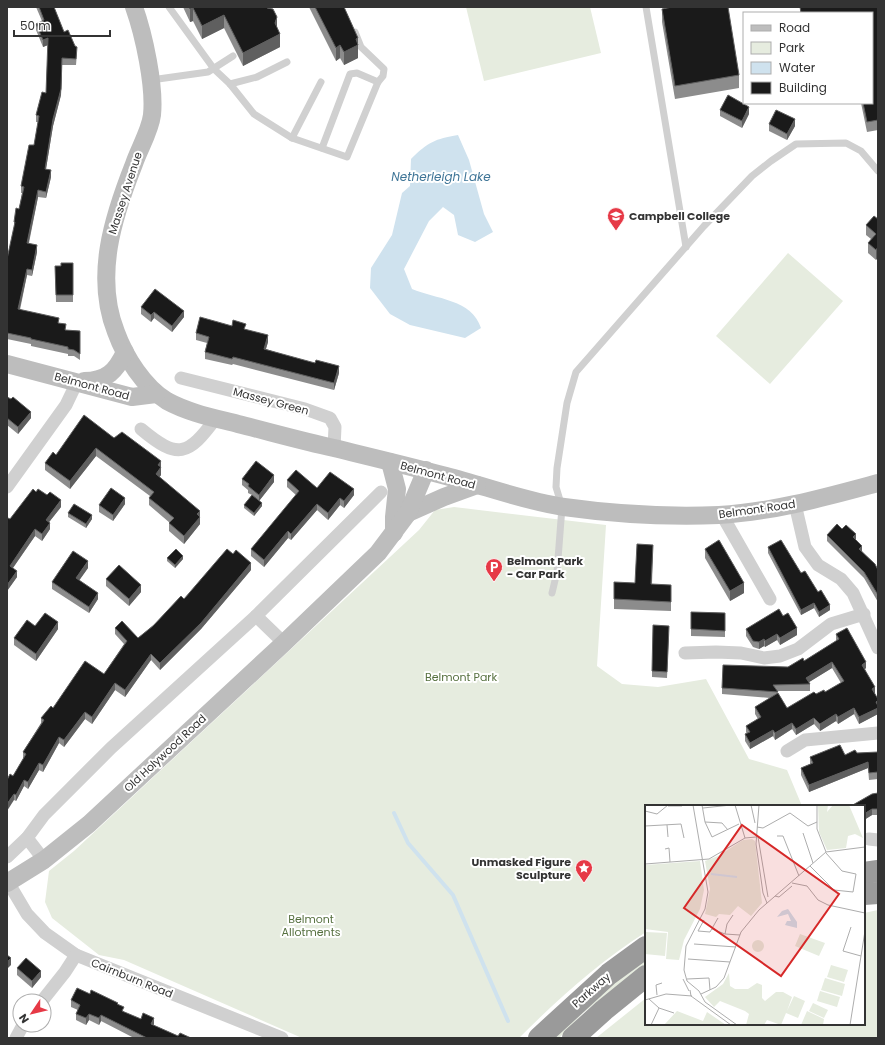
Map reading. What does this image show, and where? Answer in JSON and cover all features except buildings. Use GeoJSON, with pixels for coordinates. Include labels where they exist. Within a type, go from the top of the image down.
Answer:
{"type":"FeatureCollection","features":[{"type":"Feature","properties":{"kind":"highway"},"geometry":{"type":"LineString","coordinates":[[865,873],[878,872]]}},
{"type":"Feature","properties":{"kind":"highway"},"geometry":{"type":"LineString","coordinates":[[865,894],[878,893]]}},
{"type":"Feature","properties":{"kind":"highway","name":"Parkway"},"geometry":{"type":"LineString","coordinates":[[539,1038],[609,974],[645,948]]}},
{"type":"Feature","properties":{"kind":"highway"},"geometry":{"type":"LineString","coordinates":[[573,1038],[609,1005],[645,977]]}},
{"type":"Feature","properties":{"kind":"street","name":"Massey Avenue"},"geometry":{"type":"LineString","coordinates":[[134,7],[139,19],[151,80],[152,116],[127,181],[111,232],[106,271],[108,306],[116,332],[125,352],[144,380],[156,394]]}},
{"type":"Feature","properties":{"kind":"street"},"geometry":{"type":"LineString","coordinates":[[7,487],[66,405],[77,382],[95,381],[109,376],[120,363],[125,352]]}},
{"type":"Feature","properties":{"kind":"street","name":"Belmont Road"},"geometry":{"type":"LineString","coordinates":[[7,364],[132,397],[156,394],[169,402],[190,411],[426,470],[520,498],[562,507],[602,511],[722,515],[795,504],[878,483]]}},
{"type":"Feature","properties":{"kind":"street","name":"Massey Green"},"geometry":{"type":"LineString","coordinates":[[181,378],[305,409],[330,418],[335,427],[334,448]]}},
{"type":"Feature","properties":{"kind":"street"},"geometry":{"type":"LineString","coordinates":[[141,428],[167,448],[184,449],[199,441],[216,418]]}},
{"type":"Feature","properties":{"kind":"street"},"geometry":{"type":"LineString","coordinates":[[390,462],[397,489],[394,534]]}},
{"type":"Feature","properties":{"kind":"street","name":"Old Holywood Road"},"geometry":{"type":"LineString","coordinates":[[8,882],[44,860],[89,824],[284,643],[378,553],[394,534],[408,513],[426,470]]}},
{"type":"Feature","properties":{"kind":"street"},"geometry":{"type":"LineString","coordinates":[[408,513],[444,497],[477,485]]}},
{"type":"Feature","properties":{"kind":"street"},"geometry":{"type":"LineString","coordinates":[[7,857],[27,838],[44,815],[111,748],[256,616],[381,492]]}},
{"type":"Feature","properties":{"kind":"street"},"geometry":{"type":"LineString","coordinates":[[795,504],[805,547],[818,565],[841,579],[853,592],[878,648]]}},
{"type":"Feature","properties":{"kind":"street"},"geometry":{"type":"LineString","coordinates":[[722,515],[770,599]]}},
{"type":"Feature","properties":{"kind":"street"},"geometry":{"type":"LineString","coordinates":[[685,653],[740,653],[764,658],[780,656],[798,649],[830,624],[864,614]]}},
{"type":"Feature","properties":{"kind":"street"},"geometry":{"type":"LineString","coordinates":[[256,616],[284,643]]}},
{"type":"Feature","properties":{"kind":"street"},"geometry":{"type":"LineString","coordinates":[[787,751],[804,740],[878,732]]}},
{"type":"Feature","properties":{"kind":"street"},"geometry":{"type":"LineString","coordinates":[[27,838],[44,860]]}},
{"type":"Feature","properties":{"kind":"street","name":"Cairnburn Road"},"geometry":{"type":"LineString","coordinates":[[8,882],[27,914],[45,933],[76,955],[282,1038]]}},
{"type":"Feature","properties":{"kind":"street"},"geometry":{"type":"LineString","coordinates":[[48,993],[76,955]]}},
{"type":"Feature","properties":{"kind":"lane"},"geometry":{"type":"LineString","coordinates":[[169,7],[214,69],[230,84],[254,114],[292,138],[347,157],[378,82],[383,76],[384,69],[361,47],[352,27]]}},
{"type":"Feature","properties":{"kind":"lane"},"geometry":{"type":"LineString","coordinates":[[646,7],[686,247]]}},
{"type":"Feature","properties":{"kind":"lane"},"geometry":{"type":"LineString","coordinates":[[151,80],[208,72],[233,56]]}},
{"type":"Feature","properties":{"kind":"lane"},"geometry":{"type":"LineString","coordinates":[[230,84],[257,77],[287,62]]}},
{"type":"Feature","properties":{"kind":"lane"},"geometry":{"type":"LineString","coordinates":[[322,148],[350,74],[357,73],[378,82]]}},
{"type":"Feature","properties":{"kind":"lane"},"geometry":{"type":"LineString","coordinates":[[292,138],[321,82]]}},
{"type":"Feature","properties":{"kind":"lane"},"geometry":{"type":"LineString","coordinates":[[552,593],[557,572],[562,507],[556,487],[557,468],[567,403],[576,372],[686,247],[752,176],[796,144],[846,143],[861,151],[878,171]]}},
{"type":"Feature","properties":{"kind":"green space"},"geometry":{"type":"Polygon","coordinates":[[[466,7],[590,7],[601,53],[484,81],[466,7]]]}},
{"type":"Feature","properties":{"kind":"green space"},"geometry":{"type":"Polygon","coordinates":[[[788,253],[843,301],[770,384],[716,336],[788,253]]]}},
{"type":"Feature","properties":{"kind":"green space","name":"Belmont Park"},"geometry":{"type":"Polygon","coordinates":[[[454,507],[606,525],[597,666],[622,684],[658,687],[706,679],[749,759],[787,770],[802,805],[645,805],[645,933],[595,968],[519,1038],[302,1038],[124,960],[99,955],[52,918],[45,902],[49,871],[74,851],[419,530],[435,510],[454,507]]]}},
{"type":"Feature","properties":{"kind":"green space"},"geometry":{"type":"Polygon","coordinates":[[[878,910],[878,1038],[596,1038],[645,999],[645,1025],[865,1025],[865,913],[878,910]]]}},
{"type":"Feature","properties":{"kind":"green space"},"geometry":{"type":"Polygon","coordinates":[[[645,954],[645,964],[583,1013],[559,1038],[549,1038],[645,954]]]}},
{"type":"Feature","properties":{"kind":"water","name":"Netherleigh Lake"},"geometry":{"type":"Polygon","coordinates":[[[458,135],[469,160],[484,214],[493,232],[475,242],[458,235],[454,215],[443,207],[429,221],[404,269],[412,289],[452,301],[470,311],[476,318],[481,328],[465,338],[410,325],[390,314],[370,288],[371,268],[392,235],[402,193],[410,186],[411,159],[432,142],[458,135]]]}},
{"type":"Feature","properties":{"kind":"waterway"},"geometry":{"type":"LineString","coordinates":[[394,813],[408,843],[453,895],[508,1021]]}},
{"type":"Feature","properties":{"kind":"place","name":"Campbell College"},"geometry":{"type":"Point","coordinates":[616,231]}},
{"type":"Feature","properties":{"kind":"place","name":"Belmont Park - Car Park"},"geometry":{"type":"Point","coordinates":[494,582]}},
{"type":"Feature","properties":{"kind":"place","name":"Unmasked Figure Sculpture"},"geometry":{"type":"Point","coordinates":[584,883]}},
{"type":"Feature","properties":{"kind":"park label","name":"Belmont Allotments"},"geometry":{"type":"Point","coordinates":[311,925]}}]}
